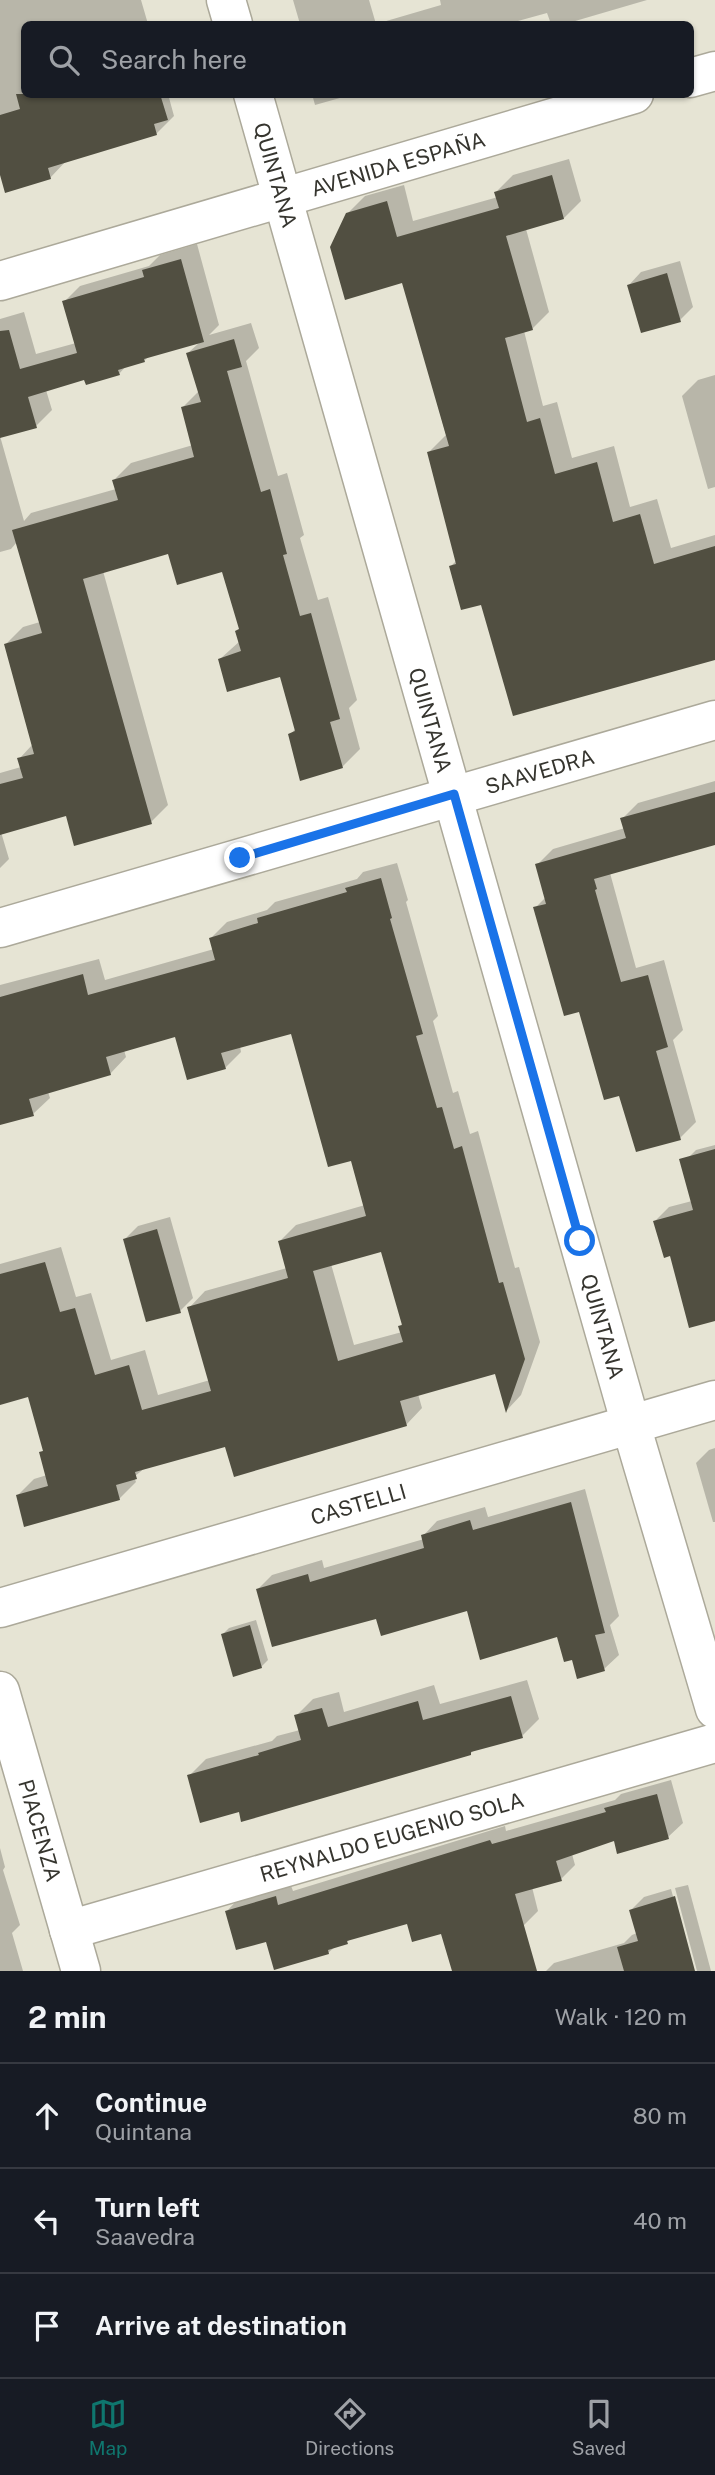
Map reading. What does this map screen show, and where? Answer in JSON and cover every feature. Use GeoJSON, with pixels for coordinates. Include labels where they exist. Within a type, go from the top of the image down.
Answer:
{"type":"FeatureCollection","features":[{"type":"Feature","properties":{"kind":"street"},"geometry":{"type":"LineString","coordinates":[[226,0],[232,21]]}},
{"type":"Feature","properties":{"kind":"street"},"geometry":{"type":"LineString","coordinates":[[694,77],[715,71]]}},
{"type":"Feature","properties":{"kind":"street","name":"QUINTANA"},"geometry":{"type":"LineString","coordinates":[[254,98],[454,794],[631,1425],[715,1709]]}},
{"type":"Feature","properties":{"kind":"street","name":"AVENIDA ESPAÑA"},"geometry":{"type":"LineString","coordinates":[[0,281],[620,98]]}},
{"type":"Feature","properties":{"kind":"street","name":"SAAVEDRA"},"geometry":{"type":"LineString","coordinates":[[0,928],[715,720]]}},
{"type":"Feature","properties":{"kind":"street","name":"CASTELLI"},"geometry":{"type":"LineString","coordinates":[[0,1608],[715,1400]]}},
{"type":"Feature","properties":{"kind":"street","name":"PIACENZA"},"geometry":{"type":"LineString","coordinates":[[0,1691],[81,1971]]}},
{"type":"Feature","properties":{"kind":"street","name":"REYNALDO EUGENIO SOLA"},"geometry":{"type":"LineString","coordinates":[[69,1930],[715,1743]]}},
{"type":"Feature","properties":{"kind":"building"},"geometry":{"type":"Polygon","coordinates":[[[16,94],[21,94],[21,98],[161,98],[168,120],[154,124],[157,135],[48,168],[51,179],[5,193],[0,175],[0,115],[20,109],[16,94]]]}},
{"type":"Feature","properties":{"kind":"building"},"geometry":{"type":"Polygon","coordinates":[[[552,175],[564,219],[506,236],[533,330],[505,338],[527,422],[540,418],[555,474],[597,462],[613,522],[640,514],[654,564],[715,546],[715,660],[513,716],[481,605],[461,610],[449,566],[456,564],[427,452],[449,446],[402,283],[345,300],[330,247],[346,213],[387,201],[397,237],[499,208],[494,192],[552,175]]]}},
{"type":"Feature","properties":{"kind":"building"},"geometry":{"type":"Polygon","coordinates":[[[181,259],[204,342],[144,359],[145,362],[118,370],[120,375],[86,385],[84,380],[28,397],[37,428],[0,438],[0,331],[9,330],[20,369],[77,353],[62,301],[144,277],[142,270],[181,259]]]}},
{"type":"Feature","properties":{"kind":"building"},"geometry":{"type":"Polygon","coordinates":[[[667,273],[681,322],[641,333],[627,285],[667,273]]]}},
{"type":"Feature","properties":{"kind":"building"},"geometry":{"type":"Polygon","coordinates":[[[234,339],[242,367],[227,371],[261,492],[270,489],[287,554],[283,555],[300,616],[311,613],[340,719],[330,722],[343,768],[300,781],[288,734],[295,731],[280,677],[227,692],[218,659],[241,651],[235,631],[239,629],[222,572],[177,585],[168,554],[83,579],[152,824],[74,846],[66,816],[0,835],[0,784],[23,778],[17,758],[34,754],[4,644],[42,633],[12,530],[118,500],[112,480],[194,457],[181,407],[201,402],[186,353],[234,339]]]}},
{"type":"Feature","properties":{"kind":"building"},"geometry":{"type":"Polygon","coordinates":[[[715,792],[715,845],[594,879],[621,982],[648,975],[668,1047],[656,1051],[681,1140],[636,1152],[619,1096],[604,1100],[579,1012],[564,1016],[533,907],[546,904],[535,864],[626,838],[620,818],[715,792]]]}},
{"type":"Feature","properties":{"kind":"building"},"geometry":{"type":"Polygon","coordinates":[[[381,878],[423,1034],[416,1036],[437,1108],[442,1107],[454,1149],[462,1146],[499,1283],[503,1282],[525,1359],[506,1413],[495,1374],[400,1401],[407,1426],[234,1477],[225,1447],[135,1472],[137,1479],[116,1485],[120,1500],[24,1527],[16,1495],[48,1486],[39,1452],[43,1451],[28,1397],[0,1405],[0,1274],[45,1262],[60,1312],[75,1308],[95,1375],[129,1365],[142,1410],[211,1391],[187,1307],[288,1278],[278,1241],[366,1216],[351,1161],[328,1167],[291,1034],[221,1053],[226,1069],[187,1080],[175,1037],[106,1057],[111,1075],[29,1099],[34,1116],[0,1125],[0,997],[83,974],[88,995],[215,960],[209,938],[258,923],[257,918],[347,892],[345,888],[381,878]],[[381,1252],[313,1271],[338,1361],[403,1342],[398,1326],[402,1325],[381,1252]]]}},
{"type":"Feature","properties":{"kind":"building"},"geometry":{"type":"Polygon","coordinates":[[[715,1149],[715,1321],[689,1328],[670,1256],[664,1258],[653,1221],[693,1210],[679,1159],[715,1149]]]}},
{"type":"Feature","properties":{"kind":"building"},"geometry":{"type":"Polygon","coordinates":[[[157,1229],[181,1313],[146,1322],[123,1239],[157,1229]]]}},
{"type":"Feature","properties":{"kind":"building"},"geometry":{"type":"Polygon","coordinates":[[[571,1502],[605,1633],[595,1635],[605,1671],[577,1679],[572,1660],[564,1662],[557,1637],[480,1660],[467,1611],[381,1636],[376,1619],[272,1647],[256,1589],[308,1574],[310,1582],[424,1548],[421,1535],[470,1520],[473,1530],[571,1502]]]}},
{"type":"Feature","properties":{"kind":"building"},"geometry":{"type":"Polygon","coordinates":[[[250,1625],[262,1668],[233,1677],[221,1634],[250,1625]]]}},
{"type":"Feature","properties":{"kind":"building"},"geometry":{"type":"Polygon","coordinates":[[[511,1696],[523,1738],[241,1822],[239,1812],[200,1823],[187,1775],[301,1740],[294,1715],[322,1708],[328,1727],[418,1701],[423,1720],[511,1696]]]}},
{"type":"Feature","properties":{"kind":"building"},"geometry":{"type":"Polygon","coordinates":[[[657,1794],[669,1839],[617,1854],[614,1841],[556,1861],[562,1881],[515,1894],[537,1971],[452,1971],[441,1934],[412,1942],[407,1924],[347,1941],[348,1944],[328,1950],[329,1954],[274,1970],[266,1942],[236,1950],[225,1911],[276,1896],[278,1905],[490,1840],[492,1844],[606,1812],[604,1808],[657,1794]]]}},
{"type":"Feature","properties":{"kind":"building"},"geometry":{"type":"Polygon","coordinates":[[[675,1896],[695,1971],[624,1971],[617,1947],[638,1941],[629,1910],[675,1896]]]}},
{"type":"Feature","properties":{"kind":"route"},"geometry":{"type":"LineString","coordinates":[[240,858],[454,794],[580,1241]]}}]}
